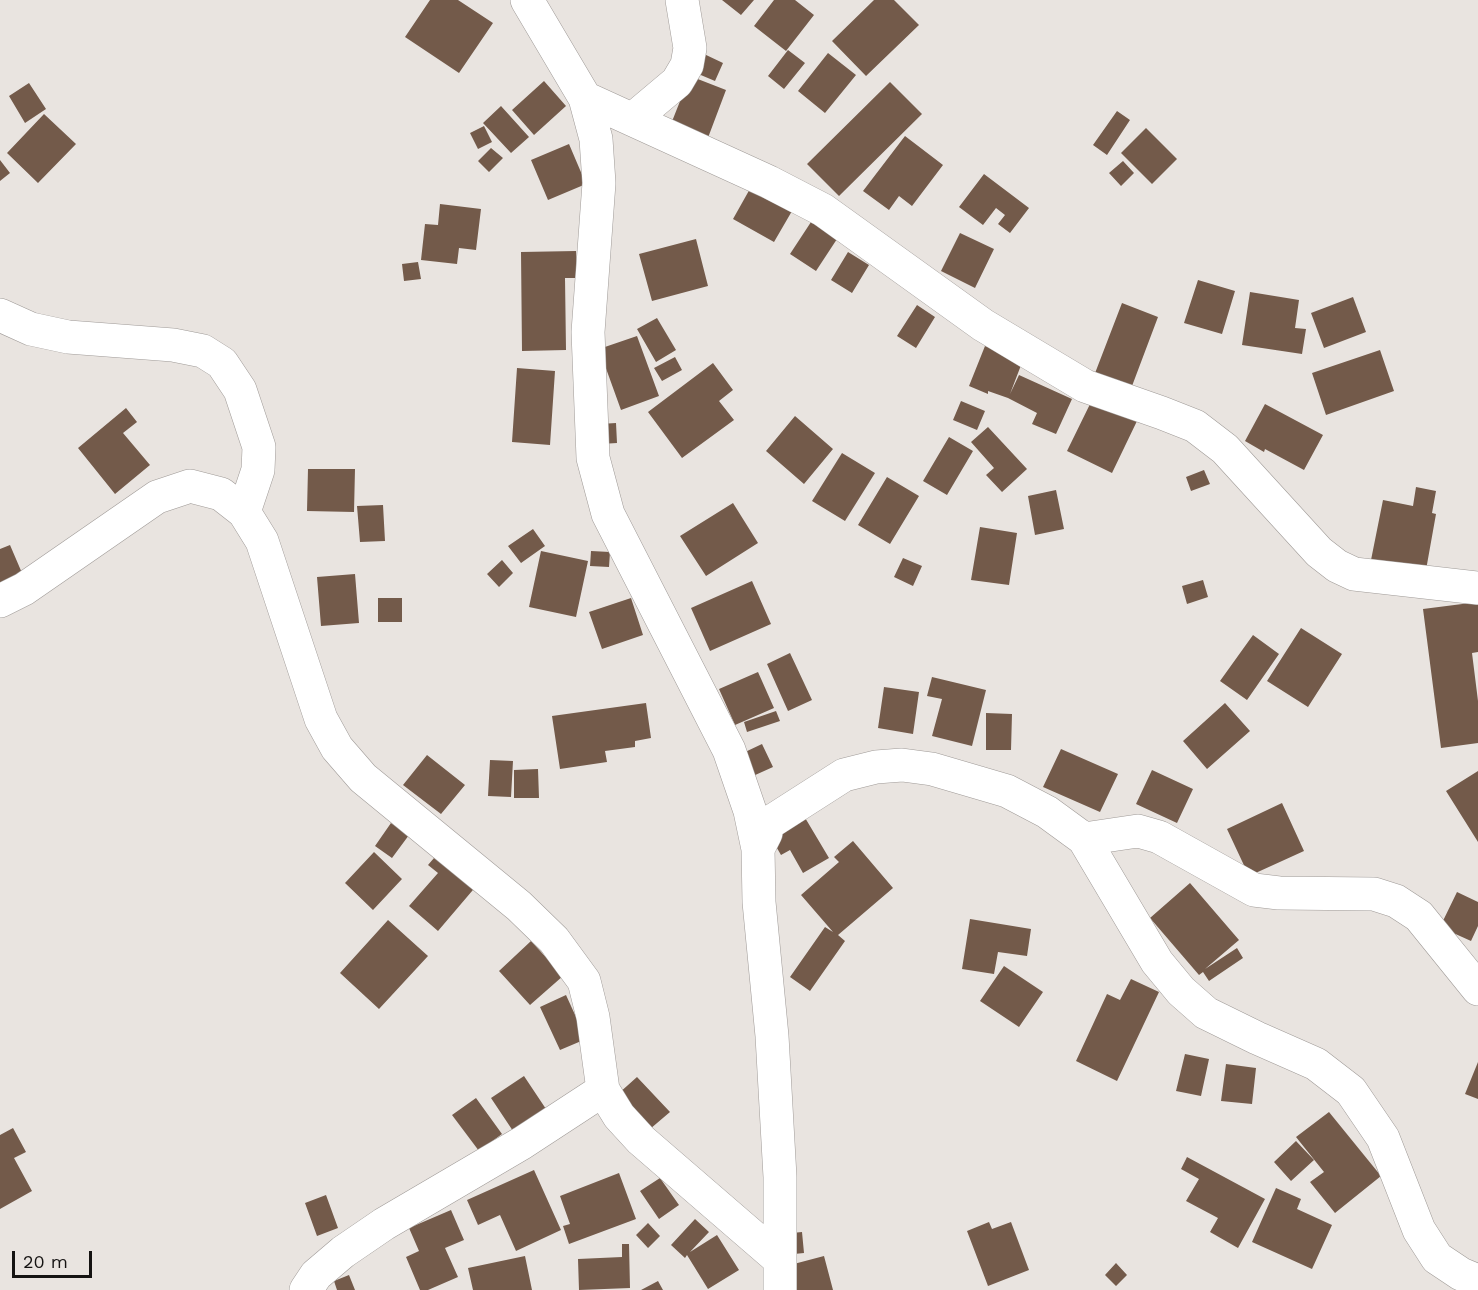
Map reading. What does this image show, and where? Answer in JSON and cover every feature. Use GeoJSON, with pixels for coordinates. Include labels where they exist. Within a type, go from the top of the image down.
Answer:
{"type":"FeatureCollection","features":[{"type":"Feature","properties":{"kind":"street"},"geometry":{"type":"LineString","coordinates":[[527,0],[585,98],[596,139],[599,183],[588,332],[593,458],[608,514],[729,750],[750,811],[758,849],[759,902],[773,1047],[780,1177],[780,1275]]}},
{"type":"Feature","properties":{"kind":"street"},"geometry":{"type":"LineString","coordinates":[[633,119],[677,82],[687,65],[690,48],[682,0]]}},
{"type":"Feature","properties":{"kind":"street"},"geometry":{"type":"LineString","coordinates":[[585,98],[769,182],[823,210],[982,325],[1070,378],[1085,386],[1195,426],[1225,449],[1319,552],[1337,566],[1354,574],[1478,588]]}},
{"type":"Feature","properties":{"kind":"street"},"geometry":{"type":"LineString","coordinates":[[0,315],[31,329],[68,337],[173,345],[203,351],[222,363],[240,390],[259,447],[258,470],[244,512]]}},
{"type":"Feature","properties":{"kind":"street"},"geometry":{"type":"LineString","coordinates":[[0,601],[24,589],[158,497],[190,486],[221,494],[244,512],[262,541],[321,719],[337,748],[363,778],[519,906],[554,940],[584,981],[593,1017],[603,1090],[619,1116],[780,1275]]}},
{"type":"Feature","properties":{"kind":"street"},"geometry":{"type":"LineString","coordinates":[[758,849],[769,823],[844,775],[876,767],[902,765],[933,769],[1007,791],[1047,812],[1084,839],[1157,962],[1181,991],[1206,1013],[1316,1064],[1351,1091],[1383,1138],[1419,1230],[1437,1258],[1461,1274],[1478,1281]]}},
{"type":"Feature","properties":{"kind":"street"},"geometry":{"type":"LineString","coordinates":[[1084,839],[1138,831],[1160,837],[1254,890],[1279,893],[1374,894],[1396,901],[1419,916],[1478,989]]}},
{"type":"Feature","properties":{"kind":"street"},"geometry":{"type":"LineString","coordinates":[[306,1290],[316,1275],[343,1252],[522,1143],[603,1090]]}},
{"type":"Feature","properties":{"kind":"building"},"geometry":{"type":"Polygon","coordinates":[[[430,0],[458,0],[493,23],[459,73],[405,37],[430,0]]]}},
{"type":"Feature","properties":{"kind":"building"},"geometry":{"type":"Polygon","coordinates":[[[722,0],[754,0],[741,15],[722,0]]]}},
{"type":"Feature","properties":{"kind":"building"},"geometry":{"type":"Polygon","coordinates":[[[774,0],[795,0],[814,15],[786,51],[754,26],[774,0]]]}},
{"type":"Feature","properties":{"kind":"building"},"geometry":{"type":"Polygon","coordinates":[[[874,0],[894,0],[919,25],[866,76],[832,41],[874,0]]]}},
{"type":"Feature","properties":{"kind":"building"},"geometry":{"type":"Polygon","coordinates":[[[788,50],[805,63],[784,89],[768,76],[788,50]]]}},
{"type":"Feature","properties":{"kind":"building"},"geometry":{"type":"Polygon","coordinates":[[[828,53],[856,75],[825,113],[798,91],[828,53]]]}},
{"type":"Feature","properties":{"kind":"building"},"geometry":{"type":"Polygon","coordinates":[[[704,54],[723,63],[715,81],[696,73],[704,54]]]}},
{"type":"Feature","properties":{"kind":"building"},"geometry":{"type":"Polygon","coordinates":[[[690,76],[726,90],[706,143],[669,129],[690,76]]]}},
{"type":"Feature","properties":{"kind":"building"},"geometry":{"type":"Polygon","coordinates":[[[544,81],[566,106],[534,135],[512,110],[544,81]]]}},
{"type":"Feature","properties":{"kind":"building"},"geometry":{"type":"Polygon","coordinates":[[[890,82],[922,114],[839,196],[807,164],[890,82]]]}},
{"type":"Feature","properties":{"kind":"building"},"geometry":{"type":"Polygon","coordinates":[[[29,83],[46,109],[25,123],[9,96],[29,83]]]}},
{"type":"Feature","properties":{"kind":"building"},"geometry":{"type":"Polygon","coordinates":[[[501,106],[529,137],[511,153],[483,123],[501,106]]]}},
{"type":"Feature","properties":{"kind":"building"},"geometry":{"type":"Polygon","coordinates":[[[1117,111],[1130,120],[1107,155],[1093,145],[1117,111]]]}},
{"type":"Feature","properties":{"kind":"building"},"geometry":{"type":"Polygon","coordinates":[[[44,114],[76,144],[38,183],[7,153],[44,114]]]}},
{"type":"Feature","properties":{"kind":"building"},"geometry":{"type":"Polygon","coordinates":[[[484,126],[492,142],[478,149],[470,133],[484,126]]]}},
{"type":"Feature","properties":{"kind":"building"},"geometry":{"type":"Polygon","coordinates":[[[1146,128],[1177,159],[1152,184],[1121,153],[1146,128]]]}},
{"type":"Feature","properties":{"kind":"building"},"geometry":{"type":"Polygon","coordinates":[[[905,136],[943,165],[912,206],[899,196],[889,210],[863,191],[905,136]]]}},
{"type":"Feature","properties":{"kind":"building"},"geometry":{"type":"Polygon","coordinates":[[[569,144],[586,184],[548,200],[531,160],[569,144]]]}},
{"type":"Feature","properties":{"kind":"building"},"geometry":{"type":"Polygon","coordinates":[[[491,148],[503,158],[489,172],[478,161],[491,148]]]}},
{"type":"Feature","properties":{"kind":"building"},"geometry":{"type":"Polygon","coordinates":[[[0,160],[10,173],[0,181],[0,160]]]}},
{"type":"Feature","properties":{"kind":"building"},"geometry":{"type":"Polygon","coordinates":[[[1123,161],[1134,173],[1121,186],[1109,173],[1123,161]]]}},
{"type":"Feature","properties":{"kind":"building"},"geometry":{"type":"Polygon","coordinates":[[[984,174],[1029,208],[1010,233],[998,224],[1005,215],[996,208],[983,225],[959,207],[984,174]]]}},
{"type":"Feature","properties":{"kind":"building"},"geometry":{"type":"Polygon","coordinates":[[[751,187],[792,211],[774,242],[733,219],[751,187]]]}},
{"type":"Feature","properties":{"kind":"building"},"geometry":{"type":"Polygon","coordinates":[[[440,204],[481,209],[476,250],[459,248],[457,264],[421,260],[425,224],[438,225],[440,204]]]}},
{"type":"Feature","properties":{"kind":"building"},"geometry":{"type":"Polygon","coordinates":[[[811,222],[837,239],[816,271],[790,254],[811,222]]]}},
{"type":"Feature","properties":{"kind":"building"},"geometry":{"type":"Polygon","coordinates":[[[960,233],[994,249],[975,288],[941,271],[960,233]]]}},
{"type":"Feature","properties":{"kind":"building"},"geometry":{"type":"Polygon","coordinates":[[[696,239],[708,286],[652,301],[639,254],[696,239]]]}},
{"type":"Feature","properties":{"kind":"building"},"geometry":{"type":"Polygon","coordinates":[[[576,251],[577,278],[565,278],[566,350],[522,351],[521,252],[576,251]]]}},
{"type":"Feature","properties":{"kind":"building"},"geometry":{"type":"Polygon","coordinates":[[[848,252],[869,265],[852,293],[831,280],[848,252]]]}},
{"type":"Feature","properties":{"kind":"building"},"geometry":{"type":"Polygon","coordinates":[[[418,262],[421,279],[404,281],[402,264],[418,262]]]}},
{"type":"Feature","properties":{"kind":"building"},"geometry":{"type":"Polygon","coordinates":[[[1198,280],[1235,291],[1222,334],[1184,323],[1198,280]]]}},
{"type":"Feature","properties":{"kind":"building"},"geometry":{"type":"Polygon","coordinates":[[[1250,292],[1299,300],[1295,328],[1306,329],[1302,354],[1242,345],[1250,292]]]}},
{"type":"Feature","properties":{"kind":"building"},"geometry":{"type":"Polygon","coordinates":[[[1353,297],[1366,332],[1324,348],[1311,313],[1353,297]]]}},
{"type":"Feature","properties":{"kind":"building"},"geometry":{"type":"Polygon","coordinates":[[[1122,303],[1158,317],[1129,394],[1092,381],[1122,303]]]}},
{"type":"Feature","properties":{"kind":"building"},"geometry":{"type":"Polygon","coordinates":[[[917,305],[935,317],[916,348],[897,336],[917,305]]]}},
{"type":"Feature","properties":{"kind":"building"},"geometry":{"type":"Polygon","coordinates":[[[657,318],[676,350],[656,362],[637,329],[657,318]]]}},
{"type":"Feature","properties":{"kind":"building"},"geometry":{"type":"Polygon","coordinates":[[[637,336],[659,396],[621,410],[599,349],[637,336]]]}},
{"type":"Feature","properties":{"kind":"building"},"geometry":{"type":"Polygon","coordinates":[[[985,346],[1023,360],[1010,394],[1019,375],[1072,399],[1056,434],[1032,424],[1037,413],[1008,398],[988,391],[988,394],[969,386],[985,346]]]}},
{"type":"Feature","properties":{"kind":"building"},"geometry":{"type":"Polygon","coordinates":[[[1380,350],[1394,391],[1326,415],[1312,373],[1380,350]]]}},
{"type":"Feature","properties":{"kind":"building"},"geometry":{"type":"Polygon","coordinates":[[[675,357],[682,370],[662,381],[654,368],[675,357]]]}},
{"type":"Feature","properties":{"kind":"building"},"geometry":{"type":"Polygon","coordinates":[[[713,363],[733,390],[719,401],[734,420],[682,458],[648,412],[713,363]]]}},
{"type":"Feature","properties":{"kind":"building"},"geometry":{"type":"Polygon","coordinates":[[[517,368],[555,371],[550,445],[512,442],[517,368]]]}},
{"type":"Feature","properties":{"kind":"building"},"geometry":{"type":"Polygon","coordinates":[[[1092,400],[1137,421],[1112,473],[1067,451],[1092,400]]]}},
{"type":"Feature","properties":{"kind":"building"},"geometry":{"type":"Polygon","coordinates":[[[961,401],[985,411],[977,430],[953,420],[961,401]]]}},
{"type":"Feature","properties":{"kind":"building"},"geometry":{"type":"Polygon","coordinates":[[[1265,404],[1323,435],[1304,470],[1245,441],[1265,404]]]}},
{"type":"Feature","properties":{"kind":"building"},"geometry":{"type":"Polygon","coordinates":[[[126,408],[137,422],[123,433],[150,465],[115,494],[78,448],[126,408]]]}},
{"type":"Feature","properties":{"kind":"building"},"geometry":{"type":"Polygon","coordinates":[[[795,416],[833,449],[804,484],[766,451],[795,416]]]}},
{"type":"Feature","properties":{"kind":"building"},"geometry":{"type":"Polygon","coordinates":[[[616,423],[617,443],[601,444],[600,424],[616,423]]]}},
{"type":"Feature","properties":{"kind":"building"},"geometry":{"type":"Polygon","coordinates":[[[988,427],[1027,469],[1002,492],[986,475],[994,468],[971,442],[988,427]]]}},
{"type":"Feature","properties":{"kind":"building"},"geometry":{"type":"Polygon","coordinates":[[[949,437],[973,451],[947,495],[923,481],[949,437]]]}},
{"type":"Feature","properties":{"kind":"building"},"geometry":{"type":"Polygon","coordinates":[[[842,453],[875,473],[845,521],[812,501],[842,453]]]}},
{"type":"Feature","properties":{"kind":"building"},"geometry":{"type":"Polygon","coordinates":[[[308,469],[355,469],[354,512],[307,511],[308,469]]]}},
{"type":"Feature","properties":{"kind":"building"},"geometry":{"type":"Polygon","coordinates":[[[1204,470],[1210,484],[1191,491],[1186,477],[1204,470]]]}},
{"type":"Feature","properties":{"kind":"building"},"geometry":{"type":"Polygon","coordinates":[[[887,477],[919,496],[890,544],[858,525],[887,477]]]}},
{"type":"Feature","properties":{"kind":"building"},"geometry":{"type":"Polygon","coordinates":[[[1416,487],[1436,491],[1432,513],[1436,514],[1426,570],[1371,560],[1383,500],[1413,506],[1416,487]]]}},
{"type":"Feature","properties":{"kind":"building"},"geometry":{"type":"Polygon","coordinates":[[[1056,490],[1064,529],[1035,535],[1028,496],[1056,490]]]}},
{"type":"Feature","properties":{"kind":"building"},"geometry":{"type":"Polygon","coordinates":[[[733,503],[758,543],[706,576],[680,536],[733,503]]]}},
{"type":"Feature","properties":{"kind":"building"},"geometry":{"type":"Polygon","coordinates":[[[383,505],[385,541],[360,542],[357,506],[383,505]]]}},
{"type":"Feature","properties":{"kind":"building"},"geometry":{"type":"Polygon","coordinates":[[[980,527],[1017,533],[1009,585],[971,580],[980,527]]]}},
{"type":"Feature","properties":{"kind":"building"},"geometry":{"type":"Polygon","coordinates":[[[533,529],[545,546],[521,563],[508,546],[533,529]]]}},
{"type":"Feature","properties":{"kind":"building"},"geometry":{"type":"Polygon","coordinates":[[[10,545],[22,573],[0,583],[0,549],[10,545]]]}},
{"type":"Feature","properties":{"kind":"building"},"geometry":{"type":"Polygon","coordinates":[[[541,551],[588,561],[576,617],[529,607],[541,551]]]}},
{"type":"Feature","properties":{"kind":"building"},"geometry":{"type":"Polygon","coordinates":[[[591,551],[610,552],[609,567],[590,566],[591,551]]]}},
{"type":"Feature","properties":{"kind":"building"},"geometry":{"type":"Polygon","coordinates":[[[903,558],[922,566],[913,586],[894,577],[903,558]]]}},
{"type":"Feature","properties":{"kind":"building"},"geometry":{"type":"Polygon","coordinates":[[[502,560],[513,573],[499,587],[487,574],[502,560]]]}},
{"type":"Feature","properties":{"kind":"building"},"geometry":{"type":"Polygon","coordinates":[[[355,574],[359,623],[321,626],[317,577],[355,574]]]}},
{"type":"Feature","properties":{"kind":"building"},"geometry":{"type":"Polygon","coordinates":[[[1203,580],[1208,597],[1187,604],[1182,586],[1203,580]]]}},
{"type":"Feature","properties":{"kind":"building"},"geometry":{"type":"Polygon","coordinates":[[[752,581],[771,624],[710,651],[691,608],[752,581]]]}},
{"type":"Feature","properties":{"kind":"building"},"geometry":{"type":"Polygon","coordinates":[[[378,598],[402,598],[402,622],[378,622],[378,598]]]}},
{"type":"Feature","properties":{"kind":"building"},"geometry":{"type":"Polygon","coordinates":[[[631,598],[643,635],[602,649],[589,612],[631,598]]]}},
{"type":"Feature","properties":{"kind":"building"},"geometry":{"type":"Polygon","coordinates":[[[1478,602],[1478,652],[1472,653],[1478,701],[1478,743],[1441,748],[1423,609],[1478,602]]]}},
{"type":"Feature","properties":{"kind":"building"},"geometry":{"type":"Polygon","coordinates":[[[1301,628],[1342,654],[1308,707],[1267,681],[1301,628]]]}},
{"type":"Feature","properties":{"kind":"building"},"geometry":{"type":"Polygon","coordinates":[[[1253,635],[1279,654],[1247,700],[1220,681],[1253,635]]]}},
{"type":"Feature","properties":{"kind":"building"},"geometry":{"type":"Polygon","coordinates":[[[790,653],[812,700],[788,711],[767,664],[790,653]]]}},
{"type":"Feature","properties":{"kind":"building"},"geometry":{"type":"Polygon","coordinates":[[[758,672],[774,708],[735,725],[719,689],[758,672]]]}},
{"type":"Feature","properties":{"kind":"building"},"geometry":{"type":"Polygon","coordinates":[[[932,677],[986,690],[972,746],[932,736],[942,699],[927,696],[932,677]]]}},
{"type":"Feature","properties":{"kind":"building"},"geometry":{"type":"Polygon","coordinates":[[[884,687],[919,692],[913,734],[878,728],[884,687]]]}},
{"type":"Feature","properties":{"kind":"building"},"geometry":{"type":"Polygon","coordinates":[[[646,703],[651,738],[635,741],[635,747],[605,751],[607,762],[560,769],[552,716],[646,703]]]}},
{"type":"Feature","properties":{"kind":"building"},"geometry":{"type":"Polygon","coordinates":[[[1225,703],[1250,731],[1207,769],[1183,741],[1225,703]]]}},
{"type":"Feature","properties":{"kind":"building"},"geometry":{"type":"Polygon","coordinates":[[[776,711],[780,721],[747,732],[744,722],[776,711]]]}},
{"type":"Feature","properties":{"kind":"building"},"geometry":{"type":"Polygon","coordinates":[[[986,713],[1012,714],[1011,750],[986,750],[986,713]]]}},
{"type":"Feature","properties":{"kind":"building"},"geometry":{"type":"Polygon","coordinates":[[[762,744],[773,767],[753,776],[743,753],[762,744]]]}},
{"type":"Feature","properties":{"kind":"building"},"geometry":{"type":"Polygon","coordinates":[[[1061,749],[1118,774],[1100,812],[1043,787],[1061,749]]]}},
{"type":"Feature","properties":{"kind":"building"},"geometry":{"type":"Polygon","coordinates":[[[427,755],[465,785],[441,814],[403,785],[427,755]]]}},
{"type":"Feature","properties":{"kind":"building"},"geometry":{"type":"Polygon","coordinates":[[[490,760],[513,761],[511,797],[488,796],[490,760]]]}},
{"type":"Feature","properties":{"kind":"building"},"geometry":{"type":"Polygon","coordinates":[[[538,769],[539,798],[514,798],[514,770],[538,769]]]}},
{"type":"Feature","properties":{"kind":"building"},"geometry":{"type":"Polygon","coordinates":[[[1152,770],[1193,789],[1177,823],[1136,804],[1152,770]]]}},
{"type":"Feature","properties":{"kind":"building"},"geometry":{"type":"Polygon","coordinates":[[[1478,771],[1478,842],[1446,791],[1478,771]]]}},
{"type":"Feature","properties":{"kind":"building"},"geometry":{"type":"Polygon","coordinates":[[[1282,803],[1304,851],[1249,876],[1227,829],[1282,803]]]}},
{"type":"Feature","properties":{"kind":"building"},"geometry":{"type":"Polygon","coordinates":[[[804,816],[829,858],[803,873],[790,850],[781,855],[770,836],[804,816]]]}},
{"type":"Feature","properties":{"kind":"building"},"geometry":{"type":"Polygon","coordinates":[[[391,823],[409,835],[392,858],[375,846],[391,823]]]}},
{"type":"Feature","properties":{"kind":"building"},"geometry":{"type":"Polygon","coordinates":[[[853,841],[893,888],[838,935],[845,941],[810,991],[790,977],[825,927],[833,932],[801,895],[839,862],[834,857],[853,841]]]}},
{"type":"Feature","properties":{"kind":"building"},"geometry":{"type":"Polygon","coordinates":[[[440,851],[478,884],[438,931],[409,906],[438,873],[428,865],[440,851]]]}},
{"type":"Feature","properties":{"kind":"building"},"geometry":{"type":"Polygon","coordinates":[[[374,852],[402,879],[373,910],[345,883],[374,852]]]}},
{"type":"Feature","properties":{"kind":"building"},"geometry":{"type":"Polygon","coordinates":[[[1190,883],[1239,940],[1205,969],[1237,948],[1243,958],[1209,981],[1203,972],[1199,975],[1150,918],[1190,883]]]}},
{"type":"Feature","properties":{"kind":"building"},"geometry":{"type":"Polygon","coordinates":[[[1457,892],[1478,902],[1478,926],[1471,941],[1440,927],[1457,892]]]}},
{"type":"Feature","properties":{"kind":"building"},"geometry":{"type":"Polygon","coordinates":[[[970,919],[1031,929],[1027,956],[998,952],[994,974],[962,969],[970,919]]]}},
{"type":"Feature","properties":{"kind":"building"},"geometry":{"type":"Polygon","coordinates":[[[388,920],[428,956],[379,1009],[340,973],[388,920]]]}},
{"type":"Feature","properties":{"kind":"building"},"geometry":{"type":"Polygon","coordinates":[[[531,941],[563,976],[530,1005],[499,971],[531,941]]]}},
{"type":"Feature","properties":{"kind":"building"},"geometry":{"type":"Polygon","coordinates":[[[1004,966],[1043,992],[1019,1027],[980,1001],[1004,966]]]}},
{"type":"Feature","properties":{"kind":"building"},"geometry":{"type":"Polygon","coordinates":[[[1131,979],[1159,992],[1117,1081],[1076,1061],[1107,994],[1120,1000],[1131,979]]]}},
{"type":"Feature","properties":{"kind":"building"},"geometry":{"type":"Polygon","coordinates":[[[566,995],[586,1039],[560,1050],[540,1007],[566,995]]]}},
{"type":"Feature","properties":{"kind":"building"},"geometry":{"type":"Polygon","coordinates":[[[1185,1054],[1209,1059],[1201,1096],[1176,1091],[1185,1054]]]}},
{"type":"Feature","properties":{"kind":"building"},"geometry":{"type":"Polygon","coordinates":[[[1478,1062],[1478,1099],[1465,1094],[1478,1062]]]}},
{"type":"Feature","properties":{"kind":"building"},"geometry":{"type":"Polygon","coordinates":[[[1226,1064],[1256,1068],[1252,1104],[1221,1101],[1226,1064]]]}},
{"type":"Feature","properties":{"kind":"building"},"geometry":{"type":"Polygon","coordinates":[[[524,1076],[548,1112],[515,1134],[491,1098],[524,1076]]]}},
{"type":"Feature","properties":{"kind":"building"},"geometry":{"type":"Polygon","coordinates":[[[637,1077],[670,1112],[650,1129],[618,1094],[637,1077]]]}},
{"type":"Feature","properties":{"kind":"building"},"geometry":{"type":"Polygon","coordinates":[[[476,1098],[502,1134],[479,1151],[452,1115],[476,1098]]]}},
{"type":"Feature","properties":{"kind":"building"},"geometry":{"type":"Polygon","coordinates":[[[1329,1112],[1381,1176],[1335,1213],[1310,1182],[1324,1172],[1296,1137],[1329,1112]]]}},
{"type":"Feature","properties":{"kind":"building"},"geometry":{"type":"Polygon","coordinates":[[[13,1128],[26,1152],[14,1158],[32,1191],[0,1209],[0,1135],[13,1128]]]}},
{"type":"Feature","properties":{"kind":"building"},"geometry":{"type":"Polygon","coordinates":[[[1296,1141],[1314,1160],[1291,1181],[1274,1162],[1296,1141]]]}},
{"type":"Feature","properties":{"kind":"building"},"geometry":{"type":"Polygon","coordinates":[[[1187,1157],[1265,1199],[1238,1248],[1210,1232],[1218,1218],[1186,1201],[1199,1179],[1181,1169],[1187,1157]]]}},
{"type":"Feature","properties":{"kind":"building"},"geometry":{"type":"Polygon","coordinates":[[[534,1170],[561,1230],[516,1251],[500,1215],[478,1225],[467,1200],[534,1170]]]}},
{"type":"Feature","properties":{"kind":"building"},"geometry":{"type":"Polygon","coordinates":[[[619,1173],[636,1219],[569,1244],[563,1226],[570,1224],[560,1196],[619,1173]]]}},
{"type":"Feature","properties":{"kind":"building"},"geometry":{"type":"Polygon","coordinates":[[[660,1178],[679,1205],[659,1219],[640,1191],[660,1178]]]}},
{"type":"Feature","properties":{"kind":"building"},"geometry":{"type":"Polygon","coordinates":[[[1276,1188],[1301,1199],[1297,1209],[1332,1225],[1312,1269],[1252,1242],[1276,1188]]]}},
{"type":"Feature","properties":{"kind":"building"},"geometry":{"type":"Polygon","coordinates":[[[326,1195],[338,1228],[317,1236],[305,1203],[326,1195]]]}},
{"type":"Feature","properties":{"kind":"building"},"geometry":{"type":"Polygon","coordinates":[[[451,1210],[464,1240],[445,1248],[458,1277],[428,1290],[420,1290],[406,1257],[419,1251],[409,1228],[451,1210]]]}},
{"type":"Feature","properties":{"kind":"building"},"geometry":{"type":"Polygon","coordinates":[[[695,1219],[709,1232],[690,1252],[717,1235],[739,1270],[708,1289],[687,1255],[685,1258],[671,1245],[695,1219]]]}},
{"type":"Feature","properties":{"kind":"building"},"geometry":{"type":"Polygon","coordinates":[[[989,1222],[992,1229],[1011,1222],[1029,1270],[988,1286],[967,1231],[989,1222]]]}},
{"type":"Feature","properties":{"kind":"building"},"geometry":{"type":"Polygon","coordinates":[[[648,1223],[660,1236],[648,1248],[636,1235],[648,1223]]]}},
{"type":"Feature","properties":{"kind":"building"},"geometry":{"type":"Polygon","coordinates":[[[802,1232],[804,1253],[784,1255],[782,1234],[802,1232]]]}},
{"type":"Feature","properties":{"kind":"building"},"geometry":{"type":"Polygon","coordinates":[[[622,1244],[629,1244],[630,1288],[579,1290],[578,1259],[622,1257],[622,1244]]]}},
{"type":"Feature","properties":{"kind":"building"},"geometry":{"type":"Polygon","coordinates":[[[525,1256],[532,1290],[473,1290],[468,1268],[525,1256]]]}},
{"type":"Feature","properties":{"kind":"building"},"geometry":{"type":"Polygon","coordinates":[[[824,1256],[833,1290],[796,1290],[790,1265],[824,1256]]]}},
{"type":"Feature","properties":{"kind":"building"},"geometry":{"type":"Polygon","coordinates":[[[1116,1263],[1127,1275],[1116,1286],[1105,1275],[1116,1263]]]}},
{"type":"Feature","properties":{"kind":"building"},"geometry":{"type":"Polygon","coordinates":[[[349,1275],[355,1290],[337,1290],[334,1281],[349,1275]]]}},
{"type":"Feature","properties":{"kind":"building"},"geometry":{"type":"Polygon","coordinates":[[[658,1281],[663,1290],[641,1290],[658,1281]]]}}]}
